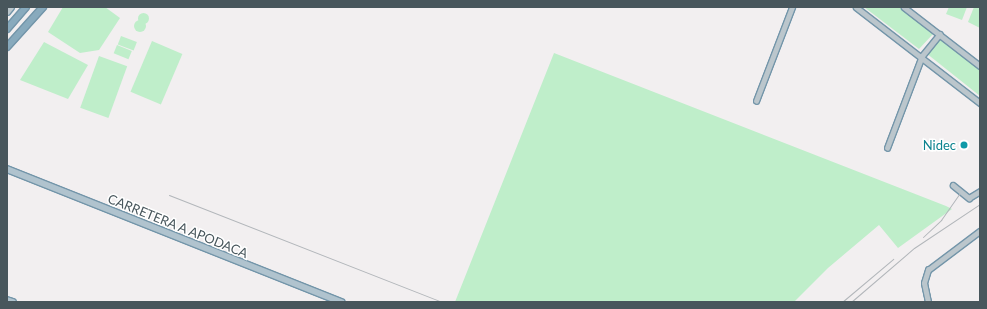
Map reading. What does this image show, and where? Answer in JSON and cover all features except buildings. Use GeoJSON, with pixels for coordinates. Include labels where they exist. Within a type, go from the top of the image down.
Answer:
{"type":"FeatureCollection","features":[{"type":"Feature","properties":{"kind":"highway"},"geometry":{"type":"LineString","coordinates":[[7,29],[26,7]]}},
{"type":"Feature","properties":{"kind":"highway"},"geometry":{"type":"LineString","coordinates":[[7,47],[44,7]]}},
{"type":"Feature","properties":{"kind":"main road"},"geometry":{"type":"LineString","coordinates":[[7,171],[334,302]]}},
{"type":"Feature","properties":{"kind":"main road","name":"CARRETERA A APODACA"},"geometry":{"type":"LineString","coordinates":[[7,171],[341,302]]}},
{"type":"Feature","properties":{"kind":"main road"},"geometry":{"type":"LineString","coordinates":[[7,300],[13,302]]}},
{"type":"Feature","properties":{"kind":"street"},"geometry":{"type":"LineString","coordinates":[[7,12],[11,7]]}},
{"type":"Feature","properties":{"kind":"street"},"geometry":{"type":"LineString","coordinates":[[756,101],[792,7]]}},
{"type":"Feature","properties":{"kind":"street"},"geometry":{"type":"LineString","coordinates":[[856,7],[922,56],[980,102]]}},
{"type":"Feature","properties":{"kind":"street"},"geometry":{"type":"LineString","coordinates":[[904,7],[980,66]]}},
{"type":"Feature","properties":{"kind":"street"},"geometry":{"type":"LineString","coordinates":[[887,148],[922,56],[940,34]]}},
{"type":"Feature","properties":{"kind":"street"},"geometry":{"type":"LineString","coordinates":[[953,185],[969,198],[980,191]]}},
{"type":"Feature","properties":{"kind":"street"},"geometry":{"type":"LineString","coordinates":[[928,302],[924,283],[928,270],[980,231]]}},
{"type":"Feature","properties":{"kind":"green space"},"geometry":{"type":"Polygon","coordinates":[[[63,7],[105,7],[120,18],[99,50],[80,53],[48,32],[63,7]]]}},
{"type":"Feature","properties":{"kind":"green space"},"geometry":{"type":"Polygon","coordinates":[[[864,7],[899,7],[934,33],[919,49],[864,7]]]}},
{"type":"Feature","properties":{"kind":"green space"},"geometry":{"type":"Polygon","coordinates":[[[949,7],[967,7],[962,20],[946,14],[949,7]]]}},
{"type":"Feature","properties":{"kind":"green space"},"geometry":{"type":"Polygon","coordinates":[[[974,7],[980,7],[980,28],[968,22],[974,7]]]}},
{"type":"Feature","properties":{"kind":"green space"},"geometry":{"type":"Polygon","coordinates":[[[143,12],[147,14],[149,18],[147,22],[143,24],[139,22],[137,18],[139,14],[143,12]]]}},
{"type":"Feature","properties":{"kind":"green space"},"geometry":{"type":"Polygon","coordinates":[[[138,20],[142,20],[146,26],[142,32],[138,32],[134,28],[134,24],[138,20]]]}},
{"type":"Feature","properties":{"kind":"green space"},"geometry":{"type":"Polygon","coordinates":[[[121,36],[137,42],[134,50],[118,44],[121,36]]]}},
{"type":"Feature","properties":{"kind":"green space"},"geometry":{"type":"Polygon","coordinates":[[[939,38],[980,70],[980,96],[926,53],[939,38]]]}},
{"type":"Feature","properties":{"kind":"green space"},"geometry":{"type":"Polygon","coordinates":[[[152,41],[182,54],[161,105],[131,92],[152,41]]]}},
{"type":"Feature","properties":{"kind":"green space"},"geometry":{"type":"Polygon","coordinates":[[[44,42],[88,65],[68,99],[20,80],[44,42]]]}},
{"type":"Feature","properties":{"kind":"green space"},"geometry":{"type":"Polygon","coordinates":[[[117,45],[132,51],[128,59],[114,53],[117,45]]]}},
{"type":"Feature","properties":{"kind":"green space"},"geometry":{"type":"Polygon","coordinates":[[[554,53],[952,209],[898,248],[879,225],[828,268],[794,302],[455,302],[554,53]]]}},
{"type":"Feature","properties":{"kind":"green space"},"geometry":{"type":"Polygon","coordinates":[[[99,56],[127,66],[108,118],[80,108],[99,56]]]}},
{"type":"Feature","properties":{"kind":"railway"},"geometry":{"type":"LineString","coordinates":[[923,237],[941,220],[959,194]]}},
{"type":"Feature","properties":{"kind":"railway"},"geometry":{"type":"LineString","coordinates":[[169,195],[442,302]]}},
{"type":"Feature","properties":{"kind":"railway"},"geometry":{"type":"LineString","coordinates":[[851,302],[914,248],[980,204]]}},
{"type":"Feature","properties":{"kind":"railway"},"geometry":{"type":"LineString","coordinates":[[842,302],[893,259]]}},
{"type":"Feature","properties":{"kind":"place","name":"Nidec"},"geometry":{"type":"Point","coordinates":[964,145]}}]}
